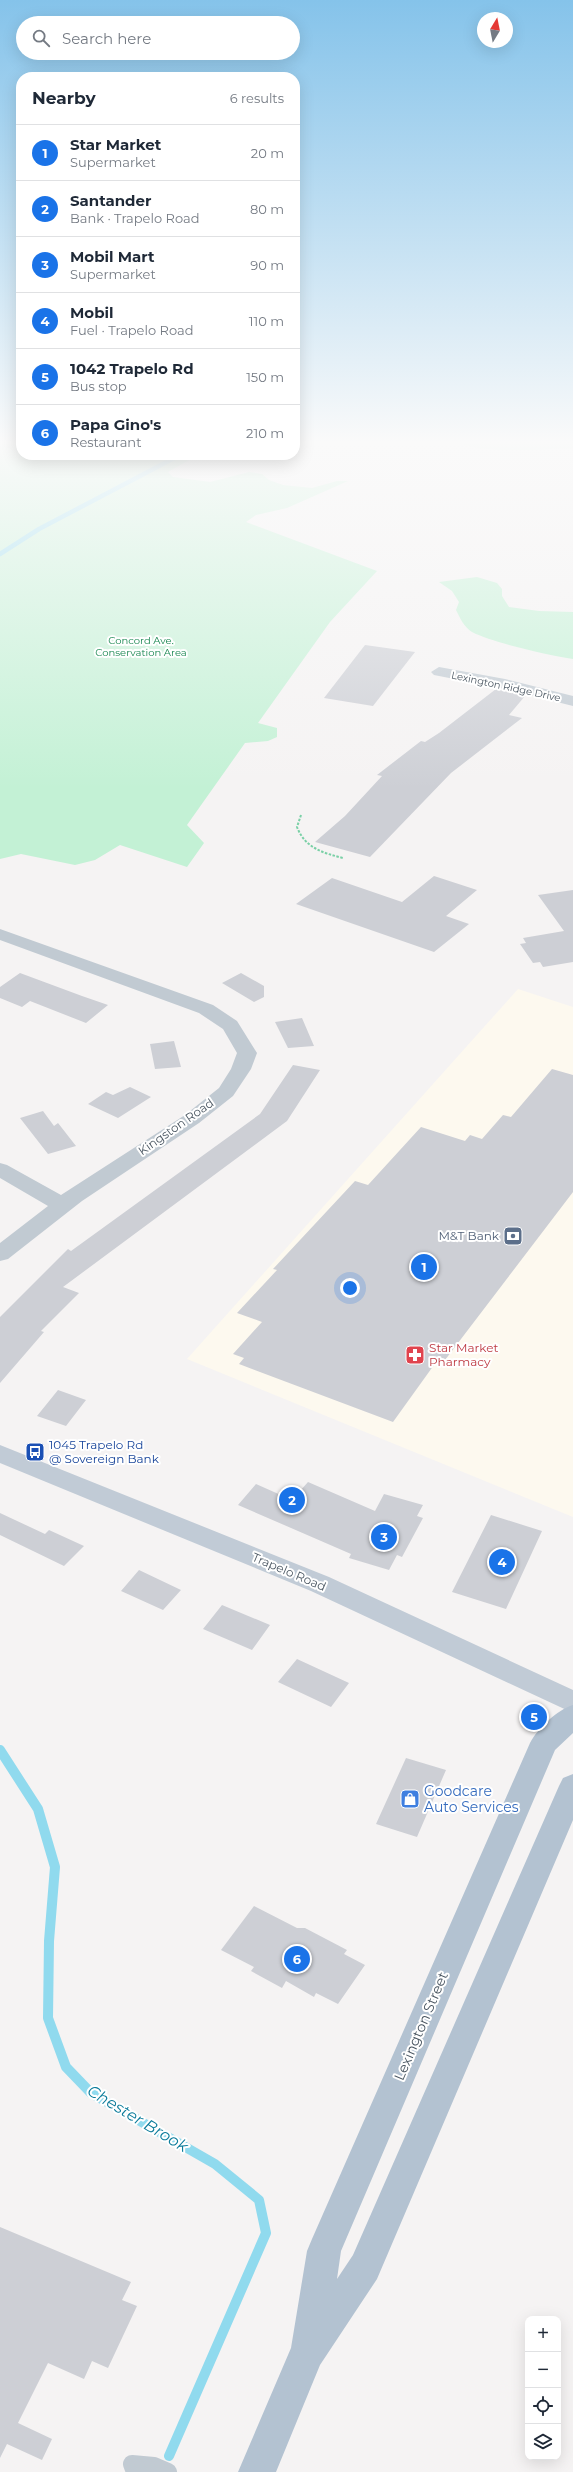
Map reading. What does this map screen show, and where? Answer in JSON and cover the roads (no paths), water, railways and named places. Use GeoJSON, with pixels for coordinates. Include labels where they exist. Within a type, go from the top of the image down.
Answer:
{"type":"FeatureCollection","features":[{"type":"Feature","properties":{"kind":"main road","name":"Trapelo Road"},"geometry":{"type":"LineString","coordinates":[[0,1453],[320,1584],[573,1702]]}},
{"type":"Feature","properties":{"kind":"main road","name":"Lexington Street"},"geometry":{"type":"LineString","coordinates":[[307,2353],[324,2250],[544,1743],[573,1716]]}},
{"type":"Feature","properties":{"kind":"main road","name":"Lexington Street"},"geometry":{"type":"LineString","coordinates":[[256,2472],[307,2353],[366,2267],[564,1824],[573,1786]]}},
{"type":"Feature","properties":{"kind":"street","name":"Lexington Ridge Drive"},"geometry":{"type":"LineString","coordinates":[[439,672],[505,684],[573,701]]}},
{"type":"Feature","properties":{"kind":"street","name":"Kingston Road"},"geometry":{"type":"LineString","coordinates":[[0,934],[206,1009],[230,1025],[247,1053],[241,1069],[226,1092],[192,1119],[62,1205],[0,1254]]}},
{"type":"Feature","properties":{"kind":"street"},"geometry":{"type":"LineString","coordinates":[[0,1169],[62,1205]]}},
{"type":"Feature","properties":{"kind":"lane"},"geometry":{"type":"LineString","coordinates":[[135,2472],[132,2464],[154,2466],[168,2472]]}},
{"type":"Feature","properties":{"kind":"waterway","name":"Chester Brook"},"geometry":{"type":"LineString","coordinates":[[0,1750],[38,1809],[55,1867],[49,1941],[48,2018],[66,2067],[91,2093],[215,2164],[259,2200],[266,2233],[169,2456]]}},
{"type":"Feature","properties":{"kind":"place","name":"M&T Bank"},"geometry":{"type":"Point","coordinates":[513,1236]}},
{"type":"Feature","properties":{"kind":"place","name":"Star Market"},"geometry":{"type":"Point","coordinates":[424,1267]}},
{"type":"Feature","properties":{"kind":"place","name":"Star Market Pharmacy"},"geometry":{"type":"Point","coordinates":[415,1355]}},
{"type":"Feature","properties":{"kind":"place","name":"1045 Trapelo Rd @ Sovereign Bank"},"geometry":{"type":"Point","coordinates":[35,1452]}},
{"type":"Feature","properties":{"kind":"place","name":"Santander"},"geometry":{"type":"Point","coordinates":[292,1500]}},
{"type":"Feature","properties":{"kind":"place","name":"Mobil Mart"},"geometry":{"type":"Point","coordinates":[384,1537]}},
{"type":"Feature","properties":{"kind":"place","name":"Mobil"},"geometry":{"type":"Point","coordinates":[502,1562]}},
{"type":"Feature","properties":{"kind":"place","name":"1042 Trapelo Rd"},"geometry":{"type":"Point","coordinates":[534,1717]}},
{"type":"Feature","properties":{"kind":"place","name":"Goodcare Auto Services"},"geometry":{"type":"Point","coordinates":[410,1799]}},
{"type":"Feature","properties":{"kind":"place","name":"Papa Gino's"},"geometry":{"type":"Point","coordinates":[297,1959]}},
{"type":"Feature","properties":{"kind":"park label","name":"Concord Ave. Conservation Area"},"geometry":{"type":"Point","coordinates":[141,646]}}]}
